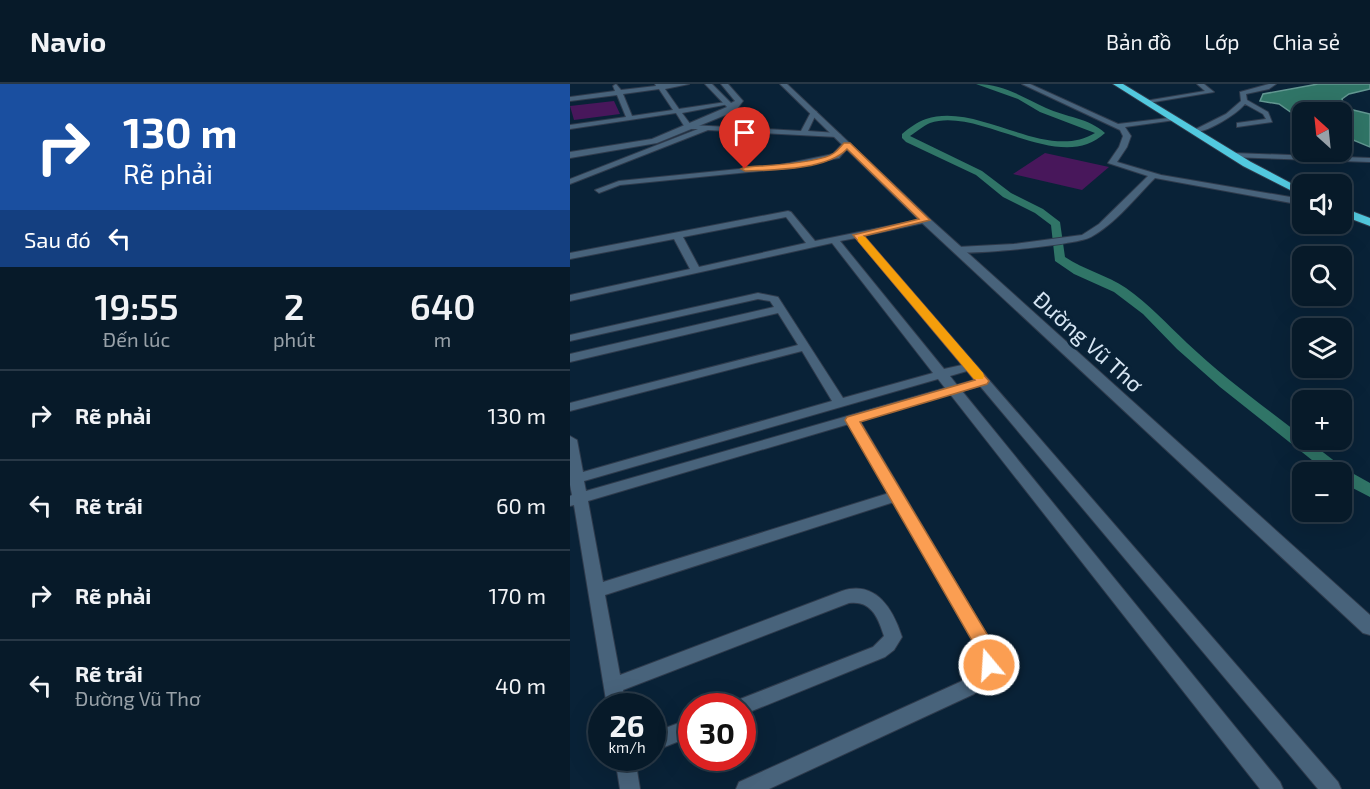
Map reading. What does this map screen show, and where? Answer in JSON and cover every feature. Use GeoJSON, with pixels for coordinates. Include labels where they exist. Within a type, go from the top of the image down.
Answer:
{"type":"FeatureCollection","features":[{"type":"Feature","properties":{"kind":"highway"},"geometry":{"type":"LineString","coordinates":[[1117,84],[1233,155],[1292,187]]}},
{"type":"Feature","properties":{"kind":"highway"},"geometry":{"type":"LineString","coordinates":[[1352,215],[1370,222]]}},
{"type":"Feature","properties":{"kind":"main road"},"geometry":{"type":"LineString","coordinates":[[708,84],[730,105]]}},
{"type":"Feature","properties":{"kind":"main road"},"geometry":{"type":"LineString","coordinates":[[570,155],[646,143],[689,127],[739,101],[724,84]]}},
{"type":"Feature","properties":{"kind":"main road","name":"Đường Vũ Thơ"},"geometry":{"type":"LineString","coordinates":[[783,84],[958,250],[1370,627]]}},
{"type":"Feature","properties":{"kind":"street"},"geometry":{"type":"LineString","coordinates":[[615,84],[630,118]]}},
{"type":"Feature","properties":{"kind":"street"},"geometry":{"type":"LineString","coordinates":[[570,99],[686,84]]}},
{"type":"Feature","properties":{"kind":"street"},"geometry":{"type":"LineString","coordinates":[[1024,84],[1123,129],[1127,136],[1123,147],[1112,163],[1154,175],[1225,190],[1292,200]]}},
{"type":"Feature","properties":{"kind":"street"},"geometry":{"type":"LineString","coordinates":[[1148,101],[1211,92],[1200,84]]}},
{"type":"Feature","properties":{"kind":"street"},"geometry":{"type":"LineString","coordinates":[[1240,125],[1264,123],[1271,119],[1262,110],[1244,101],[1242,93],[1267,88],[1273,84]]}},
{"type":"Feature","properties":{"kind":"street"},"geometry":{"type":"LineString","coordinates":[[599,190],[619,183],[780,167],[814,161],[836,156],[842,140],[804,132],[689,127],[660,86]]}},
{"type":"Feature","properties":{"kind":"street"},"geometry":{"type":"LineString","coordinates":[[1196,131],[1230,116],[1244,101]]}},
{"type":"Feature","properties":{"kind":"street"},"geometry":{"type":"LineString","coordinates":[[570,127],[730,105]]}},
{"type":"Feature","properties":{"kind":"street"},"geometry":{"type":"LineString","coordinates":[[804,132],[814,112]]}},
{"type":"Feature","properties":{"kind":"street"},"geometry":{"type":"LineString","coordinates":[[1118,126],[1175,118]]}},
{"type":"Feature","properties":{"kind":"street"},"geometry":{"type":"LineString","coordinates":[[570,182],[707,128]]}},
{"type":"Feature","properties":{"kind":"street"},"geometry":{"type":"LineString","coordinates":[[1233,155],[1370,160]]}},
{"type":"Feature","properties":{"kind":"street"},"geometry":{"type":"LineString","coordinates":[[958,250],[1014,247],[1085,237],[1102,226],[1154,175]]}},
{"type":"Feature","properties":{"kind":"street"},"geometry":{"type":"LineString","coordinates":[[570,256],[788,214],[812,244]]}},
{"type":"Feature","properties":{"kind":"street"},"geometry":{"type":"LineString","coordinates":[[570,298],[926,220]]}},
{"type":"Feature","properties":{"kind":"street"},"geometry":{"type":"LineString","coordinates":[[677,235],[695,269]]}},
{"type":"Feature","properties":{"kind":"street"},"geometry":{"type":"LineString","coordinates":[[858,235],[1331,789]]}},
{"type":"Feature","properties":{"kind":"street"},"geometry":{"type":"LineString","coordinates":[[834,240],[1273,789]]}},
{"type":"Feature","properties":{"kind":"street"},"geometry":{"type":"LineString","coordinates":[[570,338],[758,296],[774,299],[840,403]]}},
{"type":"Feature","properties":{"kind":"street"},"geometry":{"type":"LineString","coordinates":[[570,358],[781,309]]}},
{"type":"Feature","properties":{"kind":"street"},"geometry":{"type":"LineString","coordinates":[[570,407],[805,347]]}},
{"type":"Feature","properties":{"kind":"street"},"geometry":{"type":"LineString","coordinates":[[573,479],[970,366]]}},
{"type":"Feature","properties":{"kind":"street"},"geometry":{"type":"LineString","coordinates":[[575,500],[983,381]]}},
{"type":"Feature","properties":{"kind":"street"},"geometry":{"type":"LineString","coordinates":[[746,789],[967,688],[981,678],[989,665],[987,650],[852,420]]}},
{"type":"Feature","properties":{"kind":"street"},"geometry":{"type":"LineString","coordinates":[[570,440],[575,500],[596,591],[613,693]]}},
{"type":"Feature","properties":{"kind":"street"},"geometry":{"type":"LineString","coordinates":[[596,591],[898,495]]}},
{"type":"Feature","properties":{"kind":"street"},"geometry":{"type":"LineString","coordinates":[[612,686],[848,596],[868,595],[877,602],[893,637],[888,645],[879,652],[756,701]]}},
{"type":"Feature","properties":{"kind":"street"},"geometry":{"type":"LineString","coordinates":[[627,771],[630,789]]}},
{"type":"Feature","properties":{"kind":"shaded area"},"geometry":{"type":"Polygon","coordinates":[[[1318,84],[1370,84],[1370,89],[1349,94],[1342,99],[1343,102],[1292,102],[1292,113],[1279,104],[1260,101],[1263,94],[1318,84]]]}},
{"type":"Feature","properties":{"kind":"shaded area"},"geometry":{"type":"Polygon","coordinates":[[[614,101],[620,114],[574,120],[570,106],[614,101]]]}},
{"type":"Feature","properties":{"kind":"shaded area"},"geometry":{"type":"Polygon","coordinates":[[[1352,110],[1370,114],[1370,147],[1352,140],[1352,110]]]}},
{"type":"Feature","properties":{"kind":"shaded area"},"geometry":{"type":"Polygon","coordinates":[[[1045,153],[1109,167],[1082,190],[1013,174],[1045,153]]]}},
{"type":"Feature","properties":{"kind":"waterway"},"geometry":{"type":"LineString","coordinates":[[980,84],[1021,97],[1043,110],[1089,126],[1101,133],[1086,142],[1068,144],[1046,142],[951,119],[928,121],[905,136],[979,173],[1007,195],[1039,211],[1056,224],[1059,258],[1078,271],[1119,289],[1148,311],[1182,346],[1225,384],[1325,462]]}},
{"type":"Feature","properties":{"kind":"waterway"},"geometry":{"type":"LineString","coordinates":[[1352,480],[1370,491]]}},
{"type":"Feature","properties":{"kind":"slow traffic"},"geometry":{"type":"LineString","coordinates":[[862,239],[978,376]]}},
{"type":"Feature","properties":{"kind":"route"},"geometry":{"type":"LineString","coordinates":[[745,169],[780,167],[825,159],[836,156],[847,144],[926,220],[858,235],[983,381],[852,420],[987,650],[989,665]]}}]}
